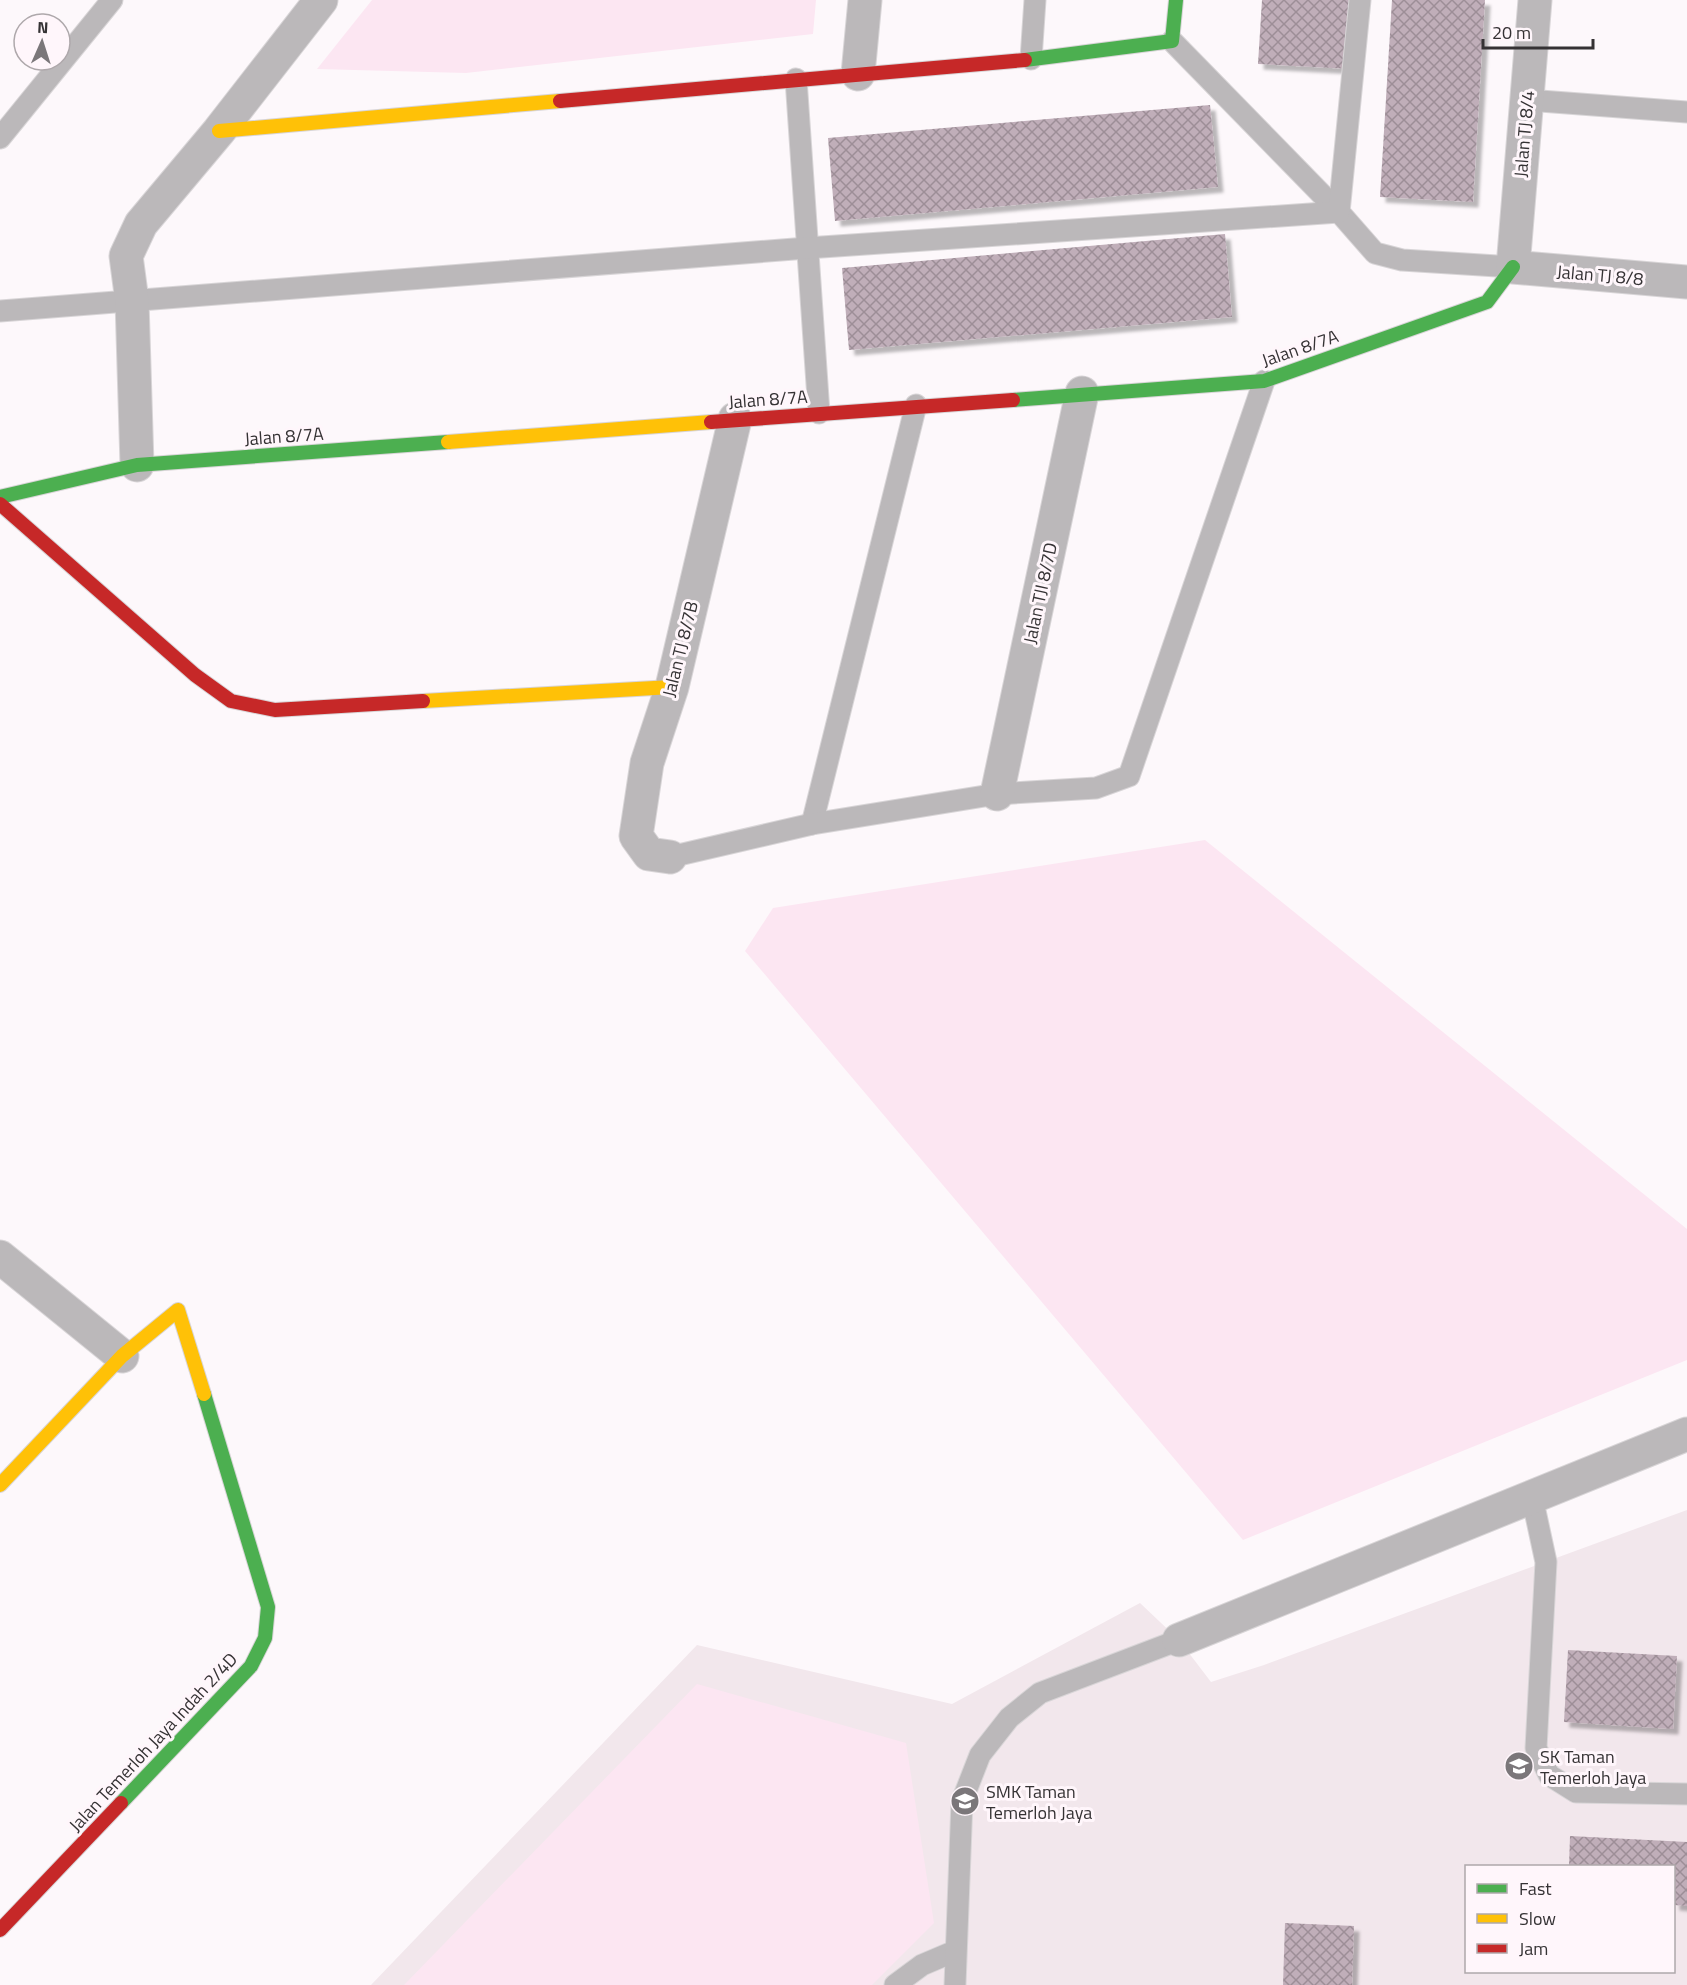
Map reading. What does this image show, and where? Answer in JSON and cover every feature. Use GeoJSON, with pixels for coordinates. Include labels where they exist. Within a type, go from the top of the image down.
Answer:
{"type":"FeatureCollection","features":[{"type":"Feature","properties":{"kind":"street"},"geometry":{"type":"LineString","coordinates":[[137,465],[132,301],[126,256],[141,224],[219,131],[321,0]]}},
{"type":"Feature","properties":{"kind":"street"},"geometry":{"type":"LineString","coordinates":[[858,74],[865,0]]}},
{"type":"Feature","properties":{"kind":"street"},"geometry":{"type":"LineString","coordinates":[[219,131],[1031,59],[1172,41],[1176,0]]}},
{"type":"Feature","properties":{"kind":"street","name":"Jalan TJ 8/4"},"geometry":{"type":"LineString","coordinates":[[1513,267],[1535,0]]}},
{"type":"Feature","properties":{"kind":"street","name":"Jalan TJ 8/8"},"geometry":{"type":"LineString","coordinates":[[1513,267],[1687,282]]}},
{"type":"Feature","properties":{"kind":"street","name":"Jalan 8/7A"},"geometry":{"type":"LineString","coordinates":[[0,497],[137,465],[916,405],[1264,381],[1487,302],[1513,267]]}},
{"type":"Feature","properties":{"kind":"street","name":"Jalan TJI 8/7D"},"geometry":{"type":"LineString","coordinates":[[997,794],[1082,393]]}},
{"type":"Feature","properties":{"kind":"street","name":"Jalan TJ 8/7B"},"geometry":{"type":"LineString","coordinates":[[670,857],[649,854],[636,836],[647,763],[672,687],[735,419]]}},
{"type":"Feature","properties":{"kind":"street"},"geometry":{"type":"LineString","coordinates":[[0,504],[195,675],[231,701],[275,710],[672,687]]}},
{"type":"Feature","properties":{"kind":"street"},"geometry":{"type":"LineString","coordinates":[[0,1257],[122,1356],[0,1485]]}},
{"type":"Feature","properties":{"kind":"street","name":"Jalan Temerloh Jaya Indah 2/4D"},"geometry":{"type":"LineString","coordinates":[[0,1930],[251,1666],[265,1638],[268,1607],[178,1310],[122,1356]]}},
{"type":"Feature","properties":{"kind":"street"},"geometry":{"type":"LineString","coordinates":[[1179,1640],[1686,1437]]}},
{"type":"Feature","properties":{"kind":"lane"},"geometry":{"type":"LineString","coordinates":[[0,138],[112,0]]}},
{"type":"Feature","properties":{"kind":"lane"},"geometry":{"type":"LineString","coordinates":[[1031,59],[1035,0]]}},
{"type":"Feature","properties":{"kind":"lane"},"geometry":{"type":"LineString","coordinates":[[1338,212],[1360,0]]}},
{"type":"Feature","properties":{"kind":"lane"},"geometry":{"type":"LineString","coordinates":[[1172,41],[1375,253],[1402,260],[1513,267]]}},
{"type":"Feature","properties":{"kind":"lane"},"geometry":{"type":"LineString","coordinates":[[796,79],[819,413]]}},
{"type":"Feature","properties":{"kind":"lane"},"geometry":{"type":"LineString","coordinates":[[1527,100],[1687,112]]}},
{"type":"Feature","properties":{"kind":"lane"},"geometry":{"type":"LineString","coordinates":[[0,311],[807,248],[1338,212]]}},
{"type":"Feature","properties":{"kind":"lane"},"geometry":{"type":"LineString","coordinates":[[670,857],[812,824],[997,794],[1096,788],[1129,776],[1264,381]]}},
{"type":"Feature","properties":{"kind":"lane"},"geometry":{"type":"LineString","coordinates":[[812,824],[916,405]]}},
{"type":"Feature","properties":{"kind":"lane"},"geometry":{"type":"LineString","coordinates":[[1532,1497],[1546,1562],[1536,1748],[1549,1775],[1576,1792],[1687,1794]]}},
{"type":"Feature","properties":{"kind":"lane"},"geometry":{"type":"LineString","coordinates":[[955,1985],[962,1801],[980,1755],[1009,1718],[1040,1693],[1179,1640]]}},
{"type":"Feature","properties":{"kind":"lane"},"geometry":{"type":"LineString","coordinates":[[895,1985],[922,1965],[955,1951]]}},
{"type":"Feature","properties":{"kind":"shaded area"},"geometry":{"type":"Polygon","coordinates":[[[372,0],[816,0],[813,34],[466,73],[317,69],[372,0]]]}},
{"type":"Feature","properties":{"kind":"shaded area"},"geometry":{"type":"Polygon","coordinates":[[[1205,840],[1687,1229],[1687,1360],[1243,1540],[745,951],[773,908],[1205,840]]]}},
{"type":"Feature","properties":{"kind":"shaded area","name":"SMK Taman Temerloh Jaya"},"geometry":{"type":"Polygon","coordinates":[[[1687,1510],[1687,1985],[371,1985],[697,1645],[952,1704],[1140,1603],[1179,1640],[1211,1682],[1264,1665],[1687,1510]]]}},
{"type":"Feature","properties":{"kind":"shaded area"},"geometry":{"type":"Polygon","coordinates":[[[697,1684],[906,1743],[934,1923],[872,1985],[404,1985],[697,1684]]]}},
{"type":"Feature","properties":{"kind":"building"},"geometry":{"type":"Polygon","coordinates":[[[1262,0],[1355,0],[1351,69],[1258,64],[1262,0]]]}},
{"type":"Feature","properties":{"kind":"building"},"geometry":{"type":"Polygon","coordinates":[[[1392,0],[1485,0],[1473,202],[1380,197],[1392,0]]]}},
{"type":"Feature","properties":{"kind":"building"},"geometry":{"type":"Polygon","coordinates":[[[1210,105],[1218,187],[835,221],[828,138],[1210,105]]]}},
{"type":"Feature","properties":{"kind":"building"},"geometry":{"type":"Polygon","coordinates":[[[1225,234],[1232,317],[849,350],[842,268],[1225,234]]]}},
{"type":"Feature","properties":{"kind":"building"},"geometry":{"type":"Polygon","coordinates":[[[1568,1650],[1677,1656],[1673,1729],[1564,1722],[1568,1650]]]}},
{"type":"Feature","properties":{"kind":"building"},"geometry":{"type":"Polygon","coordinates":[[[1570,1836],[1687,1842],[1687,1906],[1675,1905],[1675,1865],[1569,1865],[1570,1836]]]}},
{"type":"Feature","properties":{"kind":"building"},"geometry":{"type":"Polygon","coordinates":[[[1285,1923],[1354,1926],[1352,1985],[1283,1985],[1285,1923]]]}},
{"type":"Feature","properties":{"kind":"traffic: fast"},"geometry":{"type":"LineString","coordinates":[[1025,60],[1172,41],[1176,0]]}},
{"type":"Feature","properties":{"kind":"traffic: fast"},"geometry":{"type":"LineString","coordinates":[[1013,400],[1264,381],[1487,302],[1513,267]]}},
{"type":"Feature","properties":{"kind":"traffic: fast"},"geometry":{"type":"LineString","coordinates":[[0,497],[137,465],[448,442]]}},
{"type":"Feature","properties":{"kind":"traffic: fast"},"geometry":{"type":"LineString","coordinates":[[121,1803],[251,1666],[265,1638],[268,1607],[204,1394]]}},
{"type":"Feature","properties":{"kind":"traffic: slow"},"geometry":{"type":"LineString","coordinates":[[219,131],[560,101]]}},
{"type":"Feature","properties":{"kind":"traffic: slow"},"geometry":{"type":"LineString","coordinates":[[448,442],[711,422]]}},
{"type":"Feature","properties":{"kind":"traffic: slow"},"geometry":{"type":"LineString","coordinates":[[423,701],[672,687]]}},
{"type":"Feature","properties":{"kind":"traffic: slow"},"geometry":{"type":"LineString","coordinates":[[0,1485],[122,1356],[178,1310],[204,1394]]}},
{"type":"Feature","properties":{"kind":"traffic: jam"},"geometry":{"type":"LineString","coordinates":[[560,101],[1025,60]]}},
{"type":"Feature","properties":{"kind":"traffic: jam"},"geometry":{"type":"LineString","coordinates":[[711,422],[1013,400]]}},
{"type":"Feature","properties":{"kind":"traffic: jam"},"geometry":{"type":"LineString","coordinates":[[0,504],[195,675],[231,701],[275,710],[423,701]]}},
{"type":"Feature","properties":{"kind":"traffic: jam"},"geometry":{"type":"LineString","coordinates":[[0,1930],[121,1803]]}},
{"type":"Feature","properties":{"kind":"place","name":"SK Taman Temerloh Jaya"},"geometry":{"type":"Point","coordinates":[1519,1766]}},
{"type":"Feature","properties":{"kind":"place","name":"SMK Taman Temerloh Jaya"},"geometry":{"type":"Point","coordinates":[965,1801]}}]}
